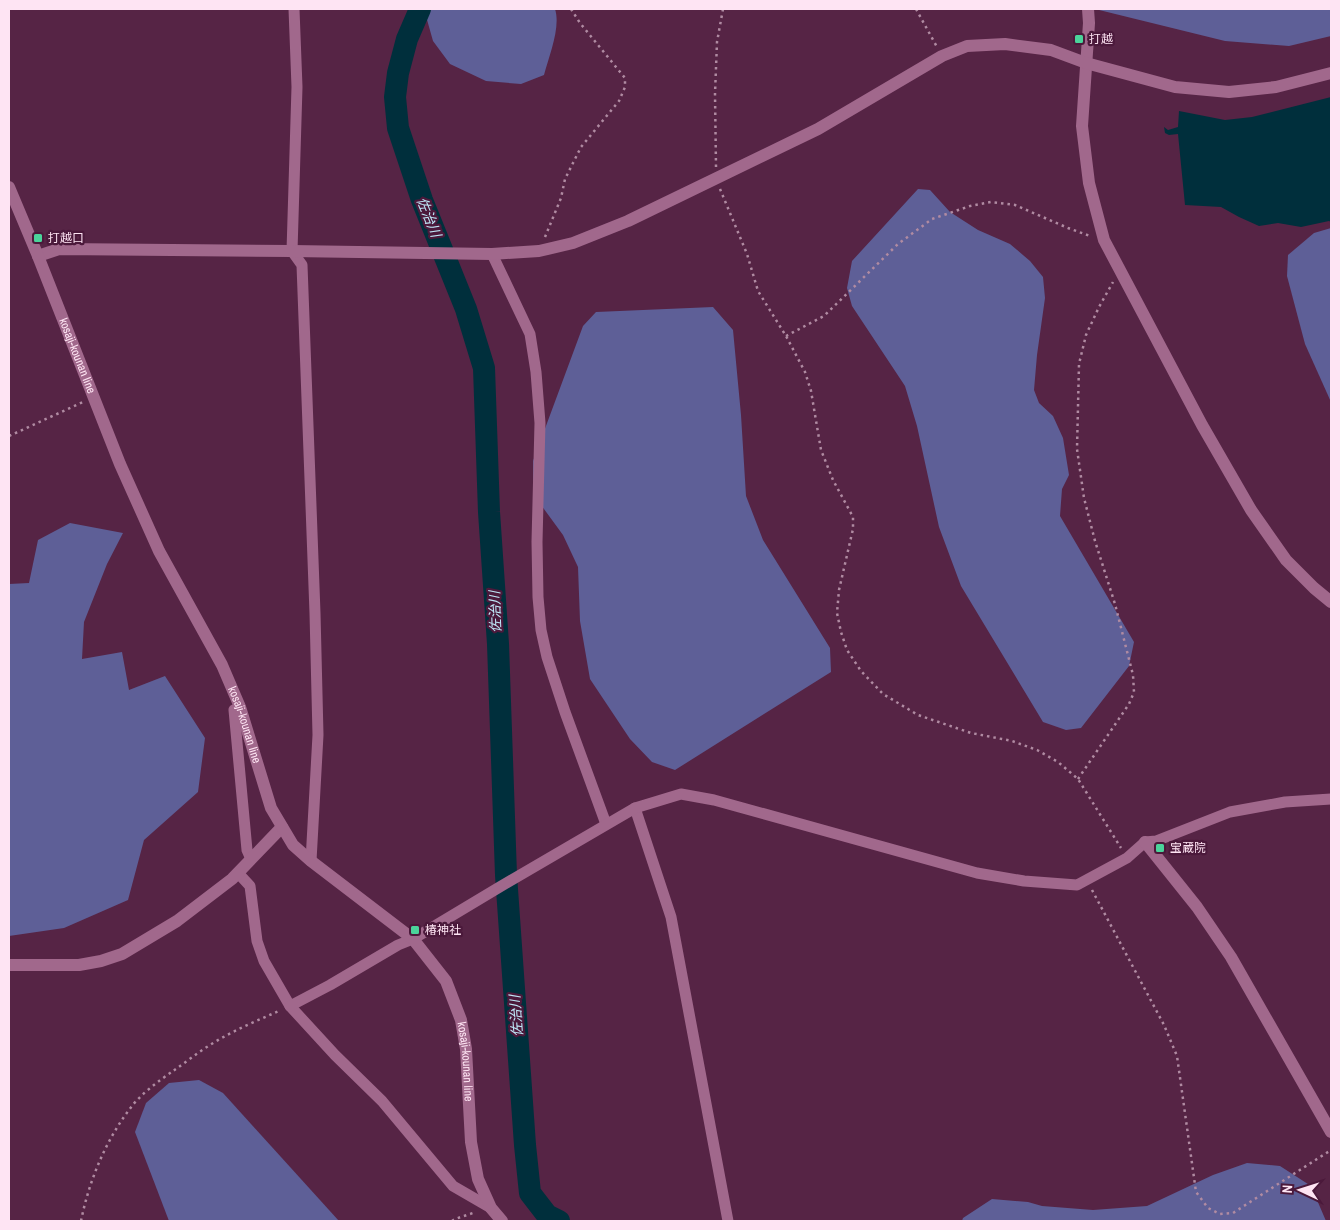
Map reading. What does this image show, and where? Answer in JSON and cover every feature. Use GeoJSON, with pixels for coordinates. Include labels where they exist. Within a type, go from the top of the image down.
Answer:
{"type":"FeatureCollection","features":[{"type":"Feature","properties":{"kind":"street"},"geometry":{"type":"LineString","coordinates":[[294,9],[297,87],[292,251],[302,265],[318,735],[311,861]]}},
{"type":"Feature","properties":{"kind":"street"},"geometry":{"type":"LineString","coordinates":[[1088,9],[1089,23],[1082,126],[1090,183],[1104,240],[1202,425],[1251,510],[1286,560],[1331,602]]}},
{"type":"Feature","properties":{"kind":"street"},"geometry":{"type":"LineString","coordinates":[[38,256],[59,249],[492,254],[539,251],[573,243],[628,221],[716,179],[818,128],[942,56],[967,46],[1004,44],[1051,50],[1086,63],[1175,87],[1229,92],[1276,87],[1331,73]]}},
{"type":"Feature","properties":{"kind":"street","name":"kosaji-kounan line"},"geometry":{"type":"LineString","coordinates":[[9,187],[120,464],[159,551],[222,665],[240,707],[271,808],[293,845],[413,939],[446,981],[461,1020],[466,1050],[471,1142],[478,1179],[491,1208],[502,1221]]}},
{"type":"Feature","properties":{"kind":"street"},"geometry":{"type":"LineString","coordinates":[[492,254],[530,334],[536,372],[540,423],[537,542],[538,597],[546,657],[606,824]]}},
{"type":"Feature","properties":{"kind":"street"},"geometry":{"type":"LineString","coordinates":[[240,707],[234,710],[247,850],[251,859]]}},
{"type":"Feature","properties":{"kind":"street"},"geometry":{"type":"LineString","coordinates":[[290,1006],[398,945],[413,939],[635,808],[681,794],[714,800],[977,873],[1024,881],[1077,885],[1127,858],[1145,842],[1156,841],[1230,812],[1285,802],[1331,799]]}},
{"type":"Feature","properties":{"kind":"street"},"geometry":{"type":"LineString","coordinates":[[635,808],[671,917],[728,1221]]}},
{"type":"Feature","properties":{"kind":"street"},"geometry":{"type":"LineString","coordinates":[[9,965],[79,964],[101,961],[122,954],[177,921],[213,894],[238,873],[282,827]]}},
{"type":"Feature","properties":{"kind":"street"},"geometry":{"type":"LineString","coordinates":[[1145,842],[1197,907],[1231,957],[1331,1132]]}},
{"type":"Feature","properties":{"kind":"street"},"geometry":{"type":"LineString","coordinates":[[238,873],[250,886],[257,941],[264,961],[290,1006],[335,1055],[382,1101],[453,1186],[491,1208]]}},
{"type":"Feature","properties":{"kind":"path"},"geometry":{"type":"LineString","coordinates":[[539,251],[561,198],[565,178],[581,147],[619,101],[624,87],[625,78],[580,24],[571,9]]}},
{"type":"Feature","properties":{"kind":"path"},"geometry":{"type":"LineString","coordinates":[[723,9],[717,42],[715,94],[716,179],[747,254],[758,291],[786,336],[805,372],[821,450],[833,480],[853,517],[853,529],[839,590],[837,613],[847,650],[860,671],[883,694],[918,715],[971,732],[1012,741],[1037,750],[1058,762],[1078,780],[1127,858]]}},
{"type":"Feature","properties":{"kind":"path"},"geometry":{"type":"LineString","coordinates":[[916,9],[942,56]]}},
{"type":"Feature","properties":{"kind":"path"},"geometry":{"type":"LineString","coordinates":[[786,336],[824,316],[898,244],[932,219],[970,206],[991,202],[1015,205],[1068,228],[1104,240]]}},
{"type":"Feature","properties":{"kind":"path"},"geometry":{"type":"LineString","coordinates":[[1078,780],[1129,704],[1134,692],[1133,675],[1084,498],[1077,449],[1079,364],[1086,335],[1099,307],[1120,271]]}},
{"type":"Feature","properties":{"kind":"path"},"geometry":{"type":"LineString","coordinates":[[9,436],[94,397]]}},
{"type":"Feature","properties":{"kind":"path"},"geometry":{"type":"LineString","coordinates":[[1086,880],[1164,1026],[1177,1056],[1196,1192],[1208,1208],[1220,1214],[1233,1212],[1331,1150]]}},
{"type":"Feature","properties":{"kind":"path"},"geometry":{"type":"LineString","coordinates":[[81,1221],[98,1165],[132,1105],[160,1080],[210,1045],[290,1006]]}},
{"type":"Feature","properties":{"kind":"path"},"geometry":{"type":"LineString","coordinates":[[452,1221],[491,1208]]}},
{"type":"Feature","properties":{"kind":"shaded area"},"geometry":{"type":"Polygon","coordinates":[[[424,9],[555,9],[557,24],[544,75],[521,84],[486,81],[450,64],[433,41],[424,9]]]}},
{"type":"Feature","properties":{"kind":"shaded area"},"geometry":{"type":"Polygon","coordinates":[[[1095,9],[1331,9],[1331,36],[1289,46],[1225,41],[1095,9]]]}},
{"type":"Feature","properties":{"kind":"shaded area"},"geometry":{"type":"Polygon","coordinates":[[[1331,97],[1331,222],[1301,227],[1278,223],[1259,226],[1221,207],[1185,205],[1178,134],[1169,135],[1165,133],[1164,127],[1168,130],[1178,127],[1179,111],[1225,120],[1252,117],[1331,97]]]}},
{"type":"Feature","properties":{"kind":"shaded area"},"geometry":{"type":"Polygon","coordinates":[[[918,189],[930,190],[950,212],[978,230],[1010,244],[1030,261],[1043,277],[1045,298],[1034,390],[1039,403],[1053,416],[1063,438],[1069,475],[1062,489],[1060,516],[1134,642],[1129,666],[1081,728],[1066,730],[1043,722],[961,586],[939,527],[917,426],[905,386],[852,306],[847,288],[852,261],[918,189]]]}},
{"type":"Feature","properties":{"kind":"shaded area"},"geometry":{"type":"Polygon","coordinates":[[[1331,228],[1331,402],[1305,344],[1287,276],[1288,255],[1314,233],[1331,228]]]}},
{"type":"Feature","properties":{"kind":"shaded area"},"geometry":{"type":"Polygon","coordinates":[[[713,307],[733,330],[746,496],[763,540],[830,648],[831,672],[675,770],[652,762],[630,739],[590,679],[580,621],[578,567],[563,535],[533,494],[533,461],[583,326],[596,312],[713,307]]]}},
{"type":"Feature","properties":{"kind":"shaded area"},"geometry":{"type":"Polygon","coordinates":[[[70,523],[123,533],[107,564],[84,622],[82,659],[122,652],[129,690],[165,676],[205,738],[198,792],[144,840],[128,900],[64,928],[9,936],[9,584],[29,583],[38,540],[70,523]]]}},
{"type":"Feature","properties":{"kind":"shaded area"},"geometry":{"type":"Polygon","coordinates":[[[199,1080],[223,1093],[339,1221],[169,1221],[135,1132],[146,1103],[169,1083],[199,1080]]]}},
{"type":"Feature","properties":{"kind":"shaded area"},"geometry":{"type":"Polygon","coordinates":[[[1247,1163],[1280,1166],[1311,1186],[1326,1221],[962,1221],[963,1218],[992,1199],[1028,1202],[1042,1206],[1093,1210],[1147,1206],[1213,1175],[1247,1163]]]}},
{"type":"Feature","properties":{"kind":"waterway","name":"佐治川"},"geometry":{"type":"LineString","coordinates":[[420,9],[407,39],[398,73],[395,97],[398,128],[422,200],[466,309],[484,368],[489,512],[498,644],[506,875],[525,1145],[530,1193],[547,1215],[559,1221]]}},
{"type":"Feature","properties":{"kind":"place","name":"打越"},"geometry":{"type":"Point","coordinates":[1079,39]}},
{"type":"Feature","properties":{"kind":"place","name":"打越口"},"geometry":{"type":"Point","coordinates":[38,238]}},
{"type":"Feature","properties":{"kind":"place","name":"宝蔵院"},"geometry":{"type":"Point","coordinates":[1160,848]}},
{"type":"Feature","properties":{"kind":"place","name":"椿神社"},"geometry":{"type":"Point","coordinates":[415,930]}}]}
